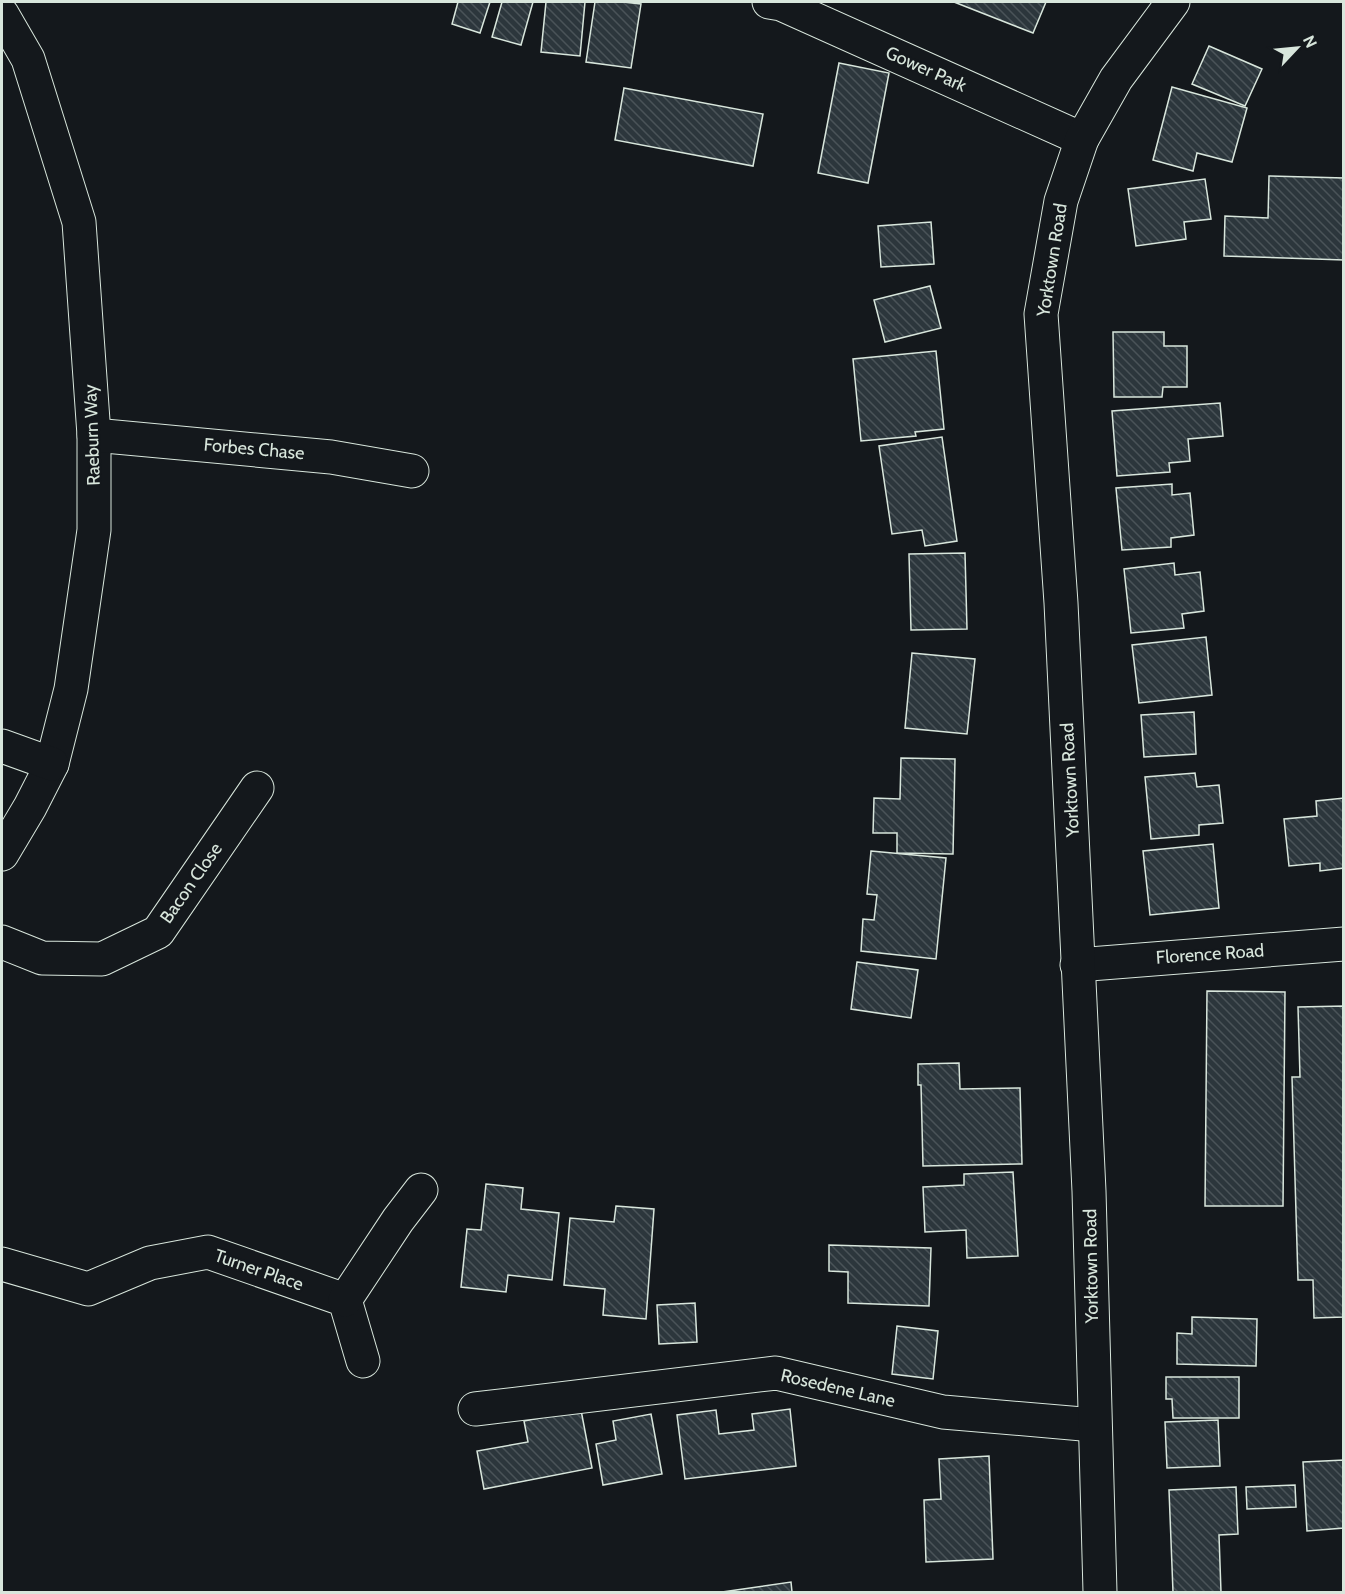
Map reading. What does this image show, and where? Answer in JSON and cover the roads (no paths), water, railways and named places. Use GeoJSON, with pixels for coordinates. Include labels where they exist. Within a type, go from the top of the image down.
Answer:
{"type":"FeatureCollection","features":[{"type":"Feature","properties":{"kind":"street","name":"Gower Park"},"geometry":{"type":"LineString","coordinates":[[769,2],[781,4],[1082,139]]}},
{"type":"Feature","properties":{"kind":"street","name":"Yorktown Road"},"geometry":{"type":"LineString","coordinates":[[1100,1593],[1089,1191],[1061,603],[1041,314],[1061,201],[1082,139],[1116,79],[1173,2]]}},
{"type":"Feature","properties":{"kind":"street","name":"Raeburn Way"},"geometry":{"type":"LineString","coordinates":[[2,14],[28,59],[79,222],[94,435],[94,530],[71,689],[52,764],[2,854]]}},
{"type":"Feature","properties":{"kind":"street","name":"Forbes Chase"},"geometry":{"type":"LineString","coordinates":[[94,435],[331,457],[412,471]]}},
{"type":"Feature","properties":{"kind":"street"},"geometry":{"type":"LineString","coordinates":[[2,746],[52,764]]}},
{"type":"Feature","properties":{"kind":"street","name":"Bacon Close"},"geometry":{"type":"LineString","coordinates":[[2,942],[42,958],[102,958],[158,932],[257,788]]}},
{"type":"Feature","properties":{"kind":"street","name":"Florence Road"},"geometry":{"type":"LineString","coordinates":[[1077,964],[1344,944]]}},
{"type":"Feature","properties":{"kind":"street"},"geometry":{"type":"LineString","coordinates":[[363,1361],[345,1300],[398,1220],[421,1190]]}},
{"type":"Feature","properties":{"kind":"street","name":"Turner Place"},"geometry":{"type":"LineString","coordinates":[[2,1264],[88,1289],[150,1263],[208,1252],[345,1300]]}},
{"type":"Feature","properties":{"kind":"street","name":"Rosedene Lane"},"geometry":{"type":"LineString","coordinates":[[475,1409],[776,1373],[943,1412],[1094,1425]]}}]}
